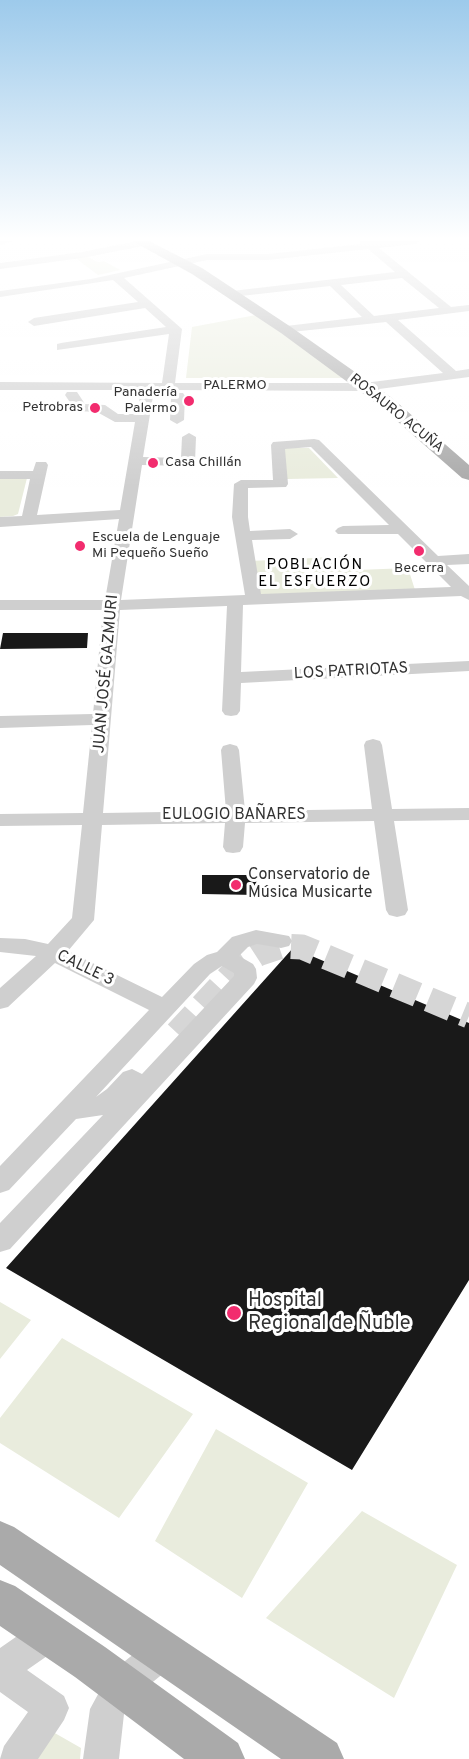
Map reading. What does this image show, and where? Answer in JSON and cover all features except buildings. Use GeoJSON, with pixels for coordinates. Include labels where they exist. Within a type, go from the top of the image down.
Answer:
{"type":"FeatureCollection","features":[{"type":"Feature","properties":{"kind":"main road","name":"ROSAURO ACUÑA"},"geometry":{"type":"LineString","coordinates":[[276,323],[370,391],[469,474]]}},
{"type":"Feature","properties":{"kind":"main road"},"geometry":{"type":"LineString","coordinates":[[0,1541],[321,1759]]}},
{"type":"Feature","properties":{"kind":"main road"},"geometry":{"type":"LineString","coordinates":[[0,1601],[222,1759]]}},
{"type":"Feature","properties":{"kind":"street"},"geometry":{"type":"LineString","coordinates":[[169,323],[176,329]]}},
{"type":"Feature","properties":{"kind":"street"},"geometry":{"type":"LineString","coordinates":[[286,330],[345,323]]}},
{"type":"Feature","properties":{"kind":"street"},"geometry":{"type":"LineString","coordinates":[[395,323],[464,374]]}},
{"type":"Feature","properties":{"kind":"street"},"geometry":{"type":"LineString","coordinates":[[61,346],[176,329]]}},
{"type":"Feature","properties":{"kind":"street"},"geometry":{"type":"LineString","coordinates":[[176,329],[171,392],[177,420]]}},
{"type":"Feature","properties":{"kind":"street","name":"PALERMO"},"geometry":{"type":"LineString","coordinates":[[0,386],[171,392],[370,391],[464,374]]}},
{"type":"Feature","properties":{"kind":"street","name":"PALERMO"},"geometry":{"type":"LineString","coordinates":[[0,394],[116,395],[147,391]]}},
{"type":"Feature","properties":{"kind":"street","name":"JUAN JOSÉ GAZMURI"},"geometry":{"type":"LineString","coordinates":[[0,1001],[53,953],[83,920],[112,605],[147,391]]}},
{"type":"Feature","properties":{"kind":"street"},"geometry":{"type":"LineString","coordinates":[[72,395],[81,408],[100,408],[115,418],[142,418]]}},
{"type":"Feature","properties":{"kind":"street"},"geometry":{"type":"LineString","coordinates":[[100,408],[116,395]]}},
{"type":"Feature","properties":{"kind":"street"},"geometry":{"type":"LineString","coordinates":[[135,461],[188,462],[189,437]]}},
{"type":"Feature","properties":{"kind":"street"},"geometry":{"type":"LineString","coordinates":[[254,599],[240,517],[241,484],[280,484],[278,445],[314,443],[467,593]]}},
{"type":"Feature","properties":{"kind":"street"},"geometry":{"type":"LineString","coordinates":[[0,475],[40,470],[28,520]]}},
{"type":"Feature","properties":{"kind":"street"},"geometry":{"type":"LineString","coordinates":[[0,522],[128,514]]}},
{"type":"Feature","properties":{"kind":"street"},"geometry":{"type":"LineString","coordinates":[[343,531],[402,529]]}},
{"type":"Feature","properties":{"kind":"street"},"geometry":{"type":"LineString","coordinates":[[244,536],[290,534]]}},
{"type":"Feature","properties":{"kind":"street"},"geometry":{"type":"LineString","coordinates":[[435,561],[469,559]]}},
{"type":"Feature","properties":{"kind":"street"},"geometry":{"type":"LineString","coordinates":[[0,605],[112,605],[467,593]]}},
{"type":"Feature","properties":{"kind":"street"},"geometry":{"type":"LineString","coordinates":[[231,711],[235,600]]}},
{"type":"Feature","properties":{"kind":"street","name":"LOS PATRIOTAS"},"geometry":{"type":"LineString","coordinates":[[232,678],[469,666]]}},
{"type":"Feature","properties":{"kind":"street"},"geometry":{"type":"LineString","coordinates":[[0,722],[103,719]]}},
{"type":"Feature","properties":{"kind":"street"},"geometry":{"type":"LineString","coordinates":[[373,745],[397,910]]}},
{"type":"Feature","properties":{"kind":"street"},"geometry":{"type":"LineString","coordinates":[[230,750],[236,816],[233,847]]}},
{"type":"Feature","properties":{"kind":"street","name":"EULOGIO BAÑARES"},"geometry":{"type":"LineString","coordinates":[[0,820],[469,814]]}},
{"type":"Feature","properties":{"kind":"street"},"geometry":{"type":"LineString","coordinates":[[0,1220],[11,1190],[69,1110],[202,969],[215,960],[224,958],[240,942],[256,938],[281,941]]}},
{"type":"Feature","properties":{"kind":"street","name":"CALLE 3"},"geometry":{"type":"LineString","coordinates":[[0,945],[25,946],[53,953],[165,1008]]}},
{"type":"Feature","properties":{"kind":"street"},"geometry":{"type":"LineString","coordinates":[[0,1241],[246,978],[245,969],[224,958]]}},
{"type":"Feature","properties":{"kind":"street"},"geometry":{"type":"LineString","coordinates":[[69,1110],[101,1106],[116,1096],[177,1033]]}},
{"type":"Feature","properties":{"kind":"street"},"geometry":{"type":"LineString","coordinates":[[17,1759],[52,1708],[0,1669],[48,1635]]}},
{"type":"Feature","properties":{"kind":"street"},"geometry":{"type":"LineString","coordinates":[[101,1759],[107,1709],[121,1686],[163,1652]]}},
{"type":"Feature","properties":{"kind":"shaded area"},"geometry":{"type":"Polygon","coordinates":[[[213,323],[267,323],[345,378],[186,378],[192,327],[213,323]]]}},
{"type":"Feature","properties":{"kind":"shaded area"},"geometry":{"type":"Polygon","coordinates":[[[283,448],[309,448],[338,478],[287,479],[283,448]]]}},
{"type":"Feature","properties":{"kind":"shaded area"},"geometry":{"type":"Polygon","coordinates":[[[0,476],[27,478],[18,514],[13,516],[0,517],[0,476]]]}},
{"type":"Feature","properties":{"kind":"shaded area"},"geometry":{"type":"Polygon","coordinates":[[[354,556],[358,570],[408,568],[415,590],[257,597],[250,561],[354,556]]]}},
{"type":"Feature","properties":{"kind":"shaded area"},"geometry":{"type":"Polygon","coordinates":[[[0,1302],[31,1320],[0,1359],[0,1302]]]}},
{"type":"Feature","properties":{"kind":"shaded area"},"geometry":{"type":"Polygon","coordinates":[[[62,1338],[193,1414],[119,1518],[0,1443],[0,1418],[62,1338]]]}},
{"type":"Feature","properties":{"kind":"shaded area"},"geometry":{"type":"Polygon","coordinates":[[[216,1429],[308,1483],[242,1598],[155,1541],[216,1429]]]}},
{"type":"Feature","properties":{"kind":"shaded area"},"geometry":{"type":"Polygon","coordinates":[[[362,1511],[457,1565],[394,1698],[266,1618],[362,1511]]]}},
{"type":"Feature","properties":{"kind":"shaded area"},"geometry":{"type":"Polygon","coordinates":[[[53,1732],[81,1748],[80,1759],[36,1759],[53,1732]]]}},
{"type":"Feature","properties":{"kind":"tunnel"},"geometry":{"type":"LineString","coordinates":[[177,1033],[238,967],[258,954],[282,946],[302,947],[469,1016]]}},
{"type":"Feature","properties":{"kind":"place","name":"Panadería Palermo"},"geometry":{"type":"Point","coordinates":[189,401]}},
{"type":"Feature","properties":{"kind":"place","name":"Petrobras"},"geometry":{"type":"Point","coordinates":[95,408]}},
{"type":"Feature","properties":{"kind":"place","name":"Casa Chillán"},"geometry":{"type":"Point","coordinates":[153,463]}},
{"type":"Feature","properties":{"kind":"place","name":"Escuela de Lenguaje Mi Pequeño Sueño"},"geometry":{"type":"Point","coordinates":[80,546]}},
{"type":"Feature","properties":{"kind":"place","name":"Becerra"},"geometry":{"type":"Point","coordinates":[419,551]}},
{"type":"Feature","properties":{"kind":"place","name":"Conservatorio de Música Musicarte"},"geometry":{"type":"Point","coordinates":[236,885]}},
{"type":"Feature","properties":{"kind":"place","name":"Hospital Regional de Ñuble"},"geometry":{"type":"Point","coordinates":[234,1313]}},
{"type":"Feature","properties":{"kind":"district","name":"POBLACIÓN EL ESFUERZO"},"geometry":{"type":"Point","coordinates":[315,574]}}]}
